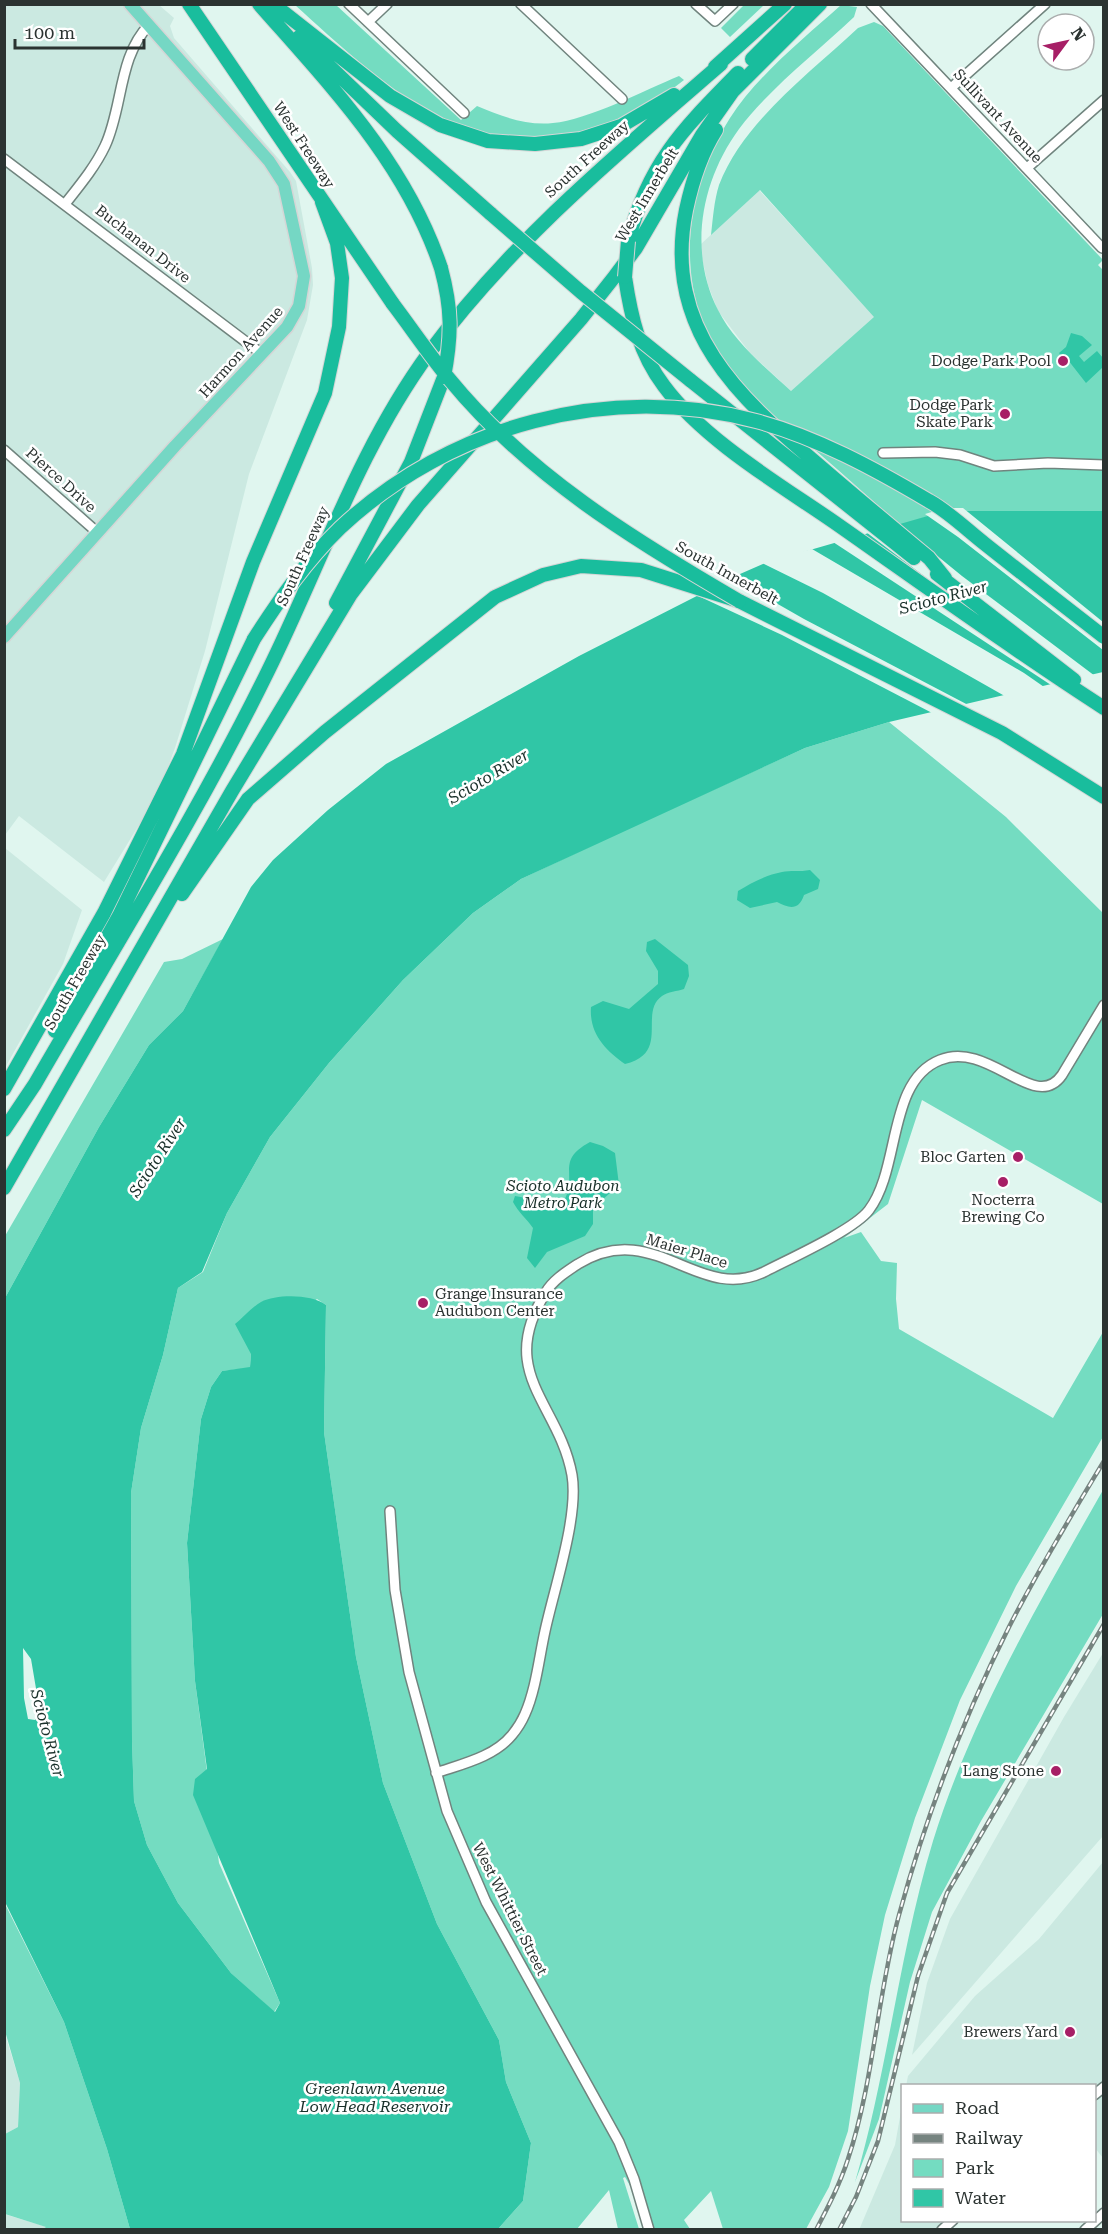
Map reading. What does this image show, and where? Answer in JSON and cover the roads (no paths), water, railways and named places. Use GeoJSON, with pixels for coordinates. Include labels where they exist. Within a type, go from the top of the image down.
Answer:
{"type":"FeatureCollection","features":[{"type":"Feature","properties":{"kind":"highway","name":"West Freeway"},"geometry":{"type":"LineString","coordinates":[[189,4],[393,304]]}},
{"type":"Feature","properties":{"kind":"highway"},"geometry":{"type":"LineString","coordinates":[[4,1188],[294,685],[411,462],[444,377],[452,323],[450,300],[441,268],[420,215],[385,154],[358,116],[260,4]]}},
{"type":"Feature","properties":{"kind":"highway"},"geometry":{"type":"LineString","coordinates":[[265,4],[397,131],[581,292],[922,564],[945,579],[1104,703]]}},
{"type":"Feature","properties":{"kind":"highway"},"geometry":{"type":"LineString","coordinates":[[273,4],[390,96],[440,125],[488,141],[549,144],[595,136],[645,114],[721,64],[785,4]]}},
{"type":"Feature","properties":{"kind":"highway"},"geometry":{"type":"LineString","coordinates":[[826,4],[813,8],[701,111],[668,150],[645,187],[628,241],[625,277],[632,321],[640,343],[651,366],[679,405],[737,455],[1104,708]]}},
{"type":"Feature","properties":{"kind":"highway","name":"West Innerbelt"},"geometry":{"type":"LineString","coordinates":[[294,685],[351,594],[411,514],[504,405],[581,320],[636,248],[719,109],[813,8]]}},
{"type":"Feature","properties":{"kind":"highway","name":"South Freeway"},"geometry":{"type":"LineString","coordinates":[[4,1130],[35,1084],[230,744],[291,624],[328,538],[376,437],[408,385],[490,276],[533,231],[721,64]]}},
{"type":"Feature","properties":{"kind":"highway"},"geometry":{"type":"LineString","coordinates":[[754,69],[710,140],[693,179],[682,229],[681,253],[686,293],[694,321],[711,357],[734,388],[771,424],[929,558],[945,579]]}},
{"type":"Feature","properties":{"kind":"highway"},"geometry":{"type":"LineString","coordinates":[[4,1089],[104,913],[183,754],[253,562],[325,393],[339,327],[342,278],[337,243],[322,202]]}},
{"type":"Feature","properties":{"kind":"highway","name":"South Innerbelt"},"geometry":{"type":"LineString","coordinates":[[393,304],[451,381],[513,445],[627,534],[739,601],[1002,733],[1104,797]]}},
{"type":"Feature","properties":{"kind":"highway"},"geometry":{"type":"LineString","coordinates":[[24,1098],[29,1079],[119,916],[254,639],[296,578],[339,529],[372,500],[409,474],[453,450],[515,425],[591,410],[651,407],[699,410],[758,421],[796,434],[858,462],[932,502],[1104,637]]}},
{"type":"Feature","properties":{"kind":"highway"},"geometry":{"type":"LineString","coordinates":[[115,996],[248,799],[369,696],[495,597],[543,575],[581,566],[641,570],[739,601]]}},
{"type":"Feature","properties":{"kind":"main road","name":"Harmon Avenue"},"geometry":{"type":"LineString","coordinates":[[4,637],[262,354],[294,317],[303,292],[302,262],[284,184],[269,161],[130,4]]}},
{"type":"Feature","properties":{"kind":"street"},"geometry":{"type":"LineString","coordinates":[[349,4],[464,112]]}},
{"type":"Feature","properties":{"kind":"street"},"geometry":{"type":"LineString","coordinates":[[368,22],[387,4]]}},
{"type":"Feature","properties":{"kind":"street"},"geometry":{"type":"LineString","coordinates":[[521,4],[622,99]]}},
{"type":"Feature","properties":{"kind":"street"},"geometry":{"type":"LineString","coordinates":[[696,4],[715,21],[733,4]]}},
{"type":"Feature","properties":{"kind":"street","name":"Sullivant Avenue"},"geometry":{"type":"LineString","coordinates":[[872,4],[1103,247]]}},
{"type":"Feature","properties":{"kind":"street"},"geometry":{"type":"LineString","coordinates":[[951,88],[1045,4]]}},
{"type":"Feature","properties":{"kind":"street"},"geometry":{"type":"LineString","coordinates":[[66,204],[91,170],[105,145],[129,59],[142,32],[149,25]]}},
{"type":"Feature","properties":{"kind":"street"},"geometry":{"type":"LineString","coordinates":[[1027,168],[1104,99]]}},
{"type":"Feature","properties":{"kind":"street","name":"Buchanan Drive"},"geometry":{"type":"LineString","coordinates":[[4,159],[262,354]]}},
{"type":"Feature","properties":{"kind":"street","name":"Pierce Drive"},"geometry":{"type":"LineString","coordinates":[[4,450],[98,533]]}},
{"type":"Feature","properties":{"kind":"street"},"geometry":{"type":"LineString","coordinates":[[883,453],[951,454],[994,466],[1048,463],[1104,465]]}},
{"type":"Feature","properties":{"kind":"street","name":"Maier Place"},"geometry":{"type":"LineString","coordinates":[[436,1773],[485,1755],[506,1742],[519,1725],[529,1702],[573,1502],[569,1461],[534,1390],[527,1363],[531,1324],[549,1287],[582,1262],[619,1250],[658,1254],[718,1279],[732,1280],[760,1274],[857,1221],[871,1207],[883,1182],[906,1097],[914,1080],[925,1068],[949,1057],[971,1057],[988,1062],[1033,1086],[1046,1088],[1057,1082],[1062,1075],[1104,1005]]}},
{"type":"Feature","properties":{"kind":"street","name":"West Whittier Street"},"geometry":{"type":"LineString","coordinates":[[390,1511],[395,1590],[405,1652],[436,1773],[459,1842],[486,1902],[619,2142],[634,2179],[649,2229]]}},
{"type":"Feature","properties":{"kind":"water"},"geometry":{"type":"Polygon","coordinates":[[[1071,333],[1082,336],[1092,345],[1079,356],[1084,362],[1097,351],[1103,358],[1103,367],[1086,383],[1068,360],[1066,362],[1059,353],[1066,347],[1071,333]]]}},
{"type":"Feature","properties":{"kind":"water"},"geometry":{"type":"Polygon","coordinates":[[[945,511],[1103,511],[1103,672],[889,722],[805,748],[521,879],[473,913],[403,980],[329,1063],[270,1137],[227,1213],[202,1272],[178,1288],[163,1355],[141,1428],[131,1493],[134,1801],[147,1845],[178,1903],[231,1973],[275,2012],[280,2003],[193,1795],[195,1779],[207,1769],[195,1681],[187,1543],[201,1419],[211,1387],[222,1371],[250,1367],[251,1354],[235,1324],[258,1304],[268,1299],[294,1296],[320,1301],[326,1305],[324,1432],[356,1657],[383,1783],[437,1924],[499,2040],[506,2082],[531,2143],[523,2201],[498,2229],[130,2229],[107,2149],[64,2022],[5,1902],[5,1298],[99,1127],[149,1045],[183,1011],[251,887],[273,860],[328,810],[386,764],[579,656],[765,563],[945,511]],[[23,1648],[24,1698],[28,1719],[35,1720],[40,1712],[31,1659],[23,1648]]]}},
{"type":"Feature","properties":{"kind":"water"},"geometry":{"type":"Polygon","coordinates":[[[810,870],[820,880],[818,889],[804,895],[797,906],[790,907],[777,902],[750,908],[737,900],[738,891],[764,877],[785,871],[810,870]]]}},
{"type":"Feature","properties":{"kind":"water"},"geometry":{"type":"Polygon","coordinates":[[[655,939],[688,965],[689,976],[684,989],[664,995],[655,1003],[651,1042],[647,1051],[639,1059],[625,1064],[600,1040],[593,1025],[591,1007],[603,1001],[629,1009],[658,984],[658,971],[646,951],[647,942],[655,939]]]}},
{"type":"Feature","properties":{"kind":"water"},"geometry":{"type":"Polygon","coordinates":[[[590,1142],[615,1153],[619,1185],[593,1208],[593,1224],[585,1236],[547,1252],[535,1268],[527,1258],[533,1228],[513,1202],[515,1196],[554,1203],[564,1201],[568,1191],[569,1168],[573,1155],[590,1142]]]}},
{"type":"Feature","properties":{"kind":"railway"},"geometry":{"type":"LineString","coordinates":[[816,2230],[841,2177],[857,2129],[870,2069],[885,1976],[899,1915],[921,1841],[947,1768],[976,1697],[1009,1627],[1104,1461]]}},
{"type":"Feature","properties":{"kind":"railway"},"geometry":{"type":"LineString","coordinates":[[839,2230],[856,2197],[878,2141],[918,1976],[947,1893],[1104,1624]]}},
{"type":"Feature","properties":{"kind":"place","name":"Dodge Park Pool"},"geometry":{"type":"Point","coordinates":[1063,361]}},
{"type":"Feature","properties":{"kind":"place","name":"Dodge Park Skate Park"},"geometry":{"type":"Point","coordinates":[1005,414]}},
{"type":"Feature","properties":{"kind":"place","name":"Bloc Garten"},"geometry":{"type":"Point","coordinates":[1018,1157]}},
{"type":"Feature","properties":{"kind":"place","name":"Nocterra Brewing Co"},"geometry":{"type":"Point","coordinates":[1003,1182]}},
{"type":"Feature","properties":{"kind":"place","name":"Grange Insurance Audubon Center"},"geometry":{"type":"Point","coordinates":[423,1303]}},
{"type":"Feature","properties":{"kind":"place","name":"Lang Stone"},"geometry":{"type":"Point","coordinates":[1056,1771]}},
{"type":"Feature","properties":{"kind":"place","name":"Brewers Yard"},"geometry":{"type":"Point","coordinates":[1070,2032]}},
{"type":"Feature","properties":{"kind":"water label","name":"Scioto River"},"geometry":{"type":"Point","coordinates":[943,597]}},
{"type":"Feature","properties":{"kind":"water label","name":"Scioto River"},"geometry":{"type":"Point","coordinates":[488,776]}},
{"type":"Feature","properties":{"kind":"water label","name":"Scioto River"},"geometry":{"type":"Point","coordinates":[157,1157]}},
{"type":"Feature","properties":{"kind":"water label","name":"Scioto River"},"geometry":{"type":"Point","coordinates":[48,1733]}},
{"type":"Feature","properties":{"kind":"water label","name":"Greenlawn Avenue Low Head Reservoir"},"geometry":{"type":"Point","coordinates":[375,2097]}},
{"type":"Feature","properties":{"kind":"park label","name":"Scioto Audubon Metro Park"},"geometry":{"type":"Point","coordinates":[563,1194]}}]}
